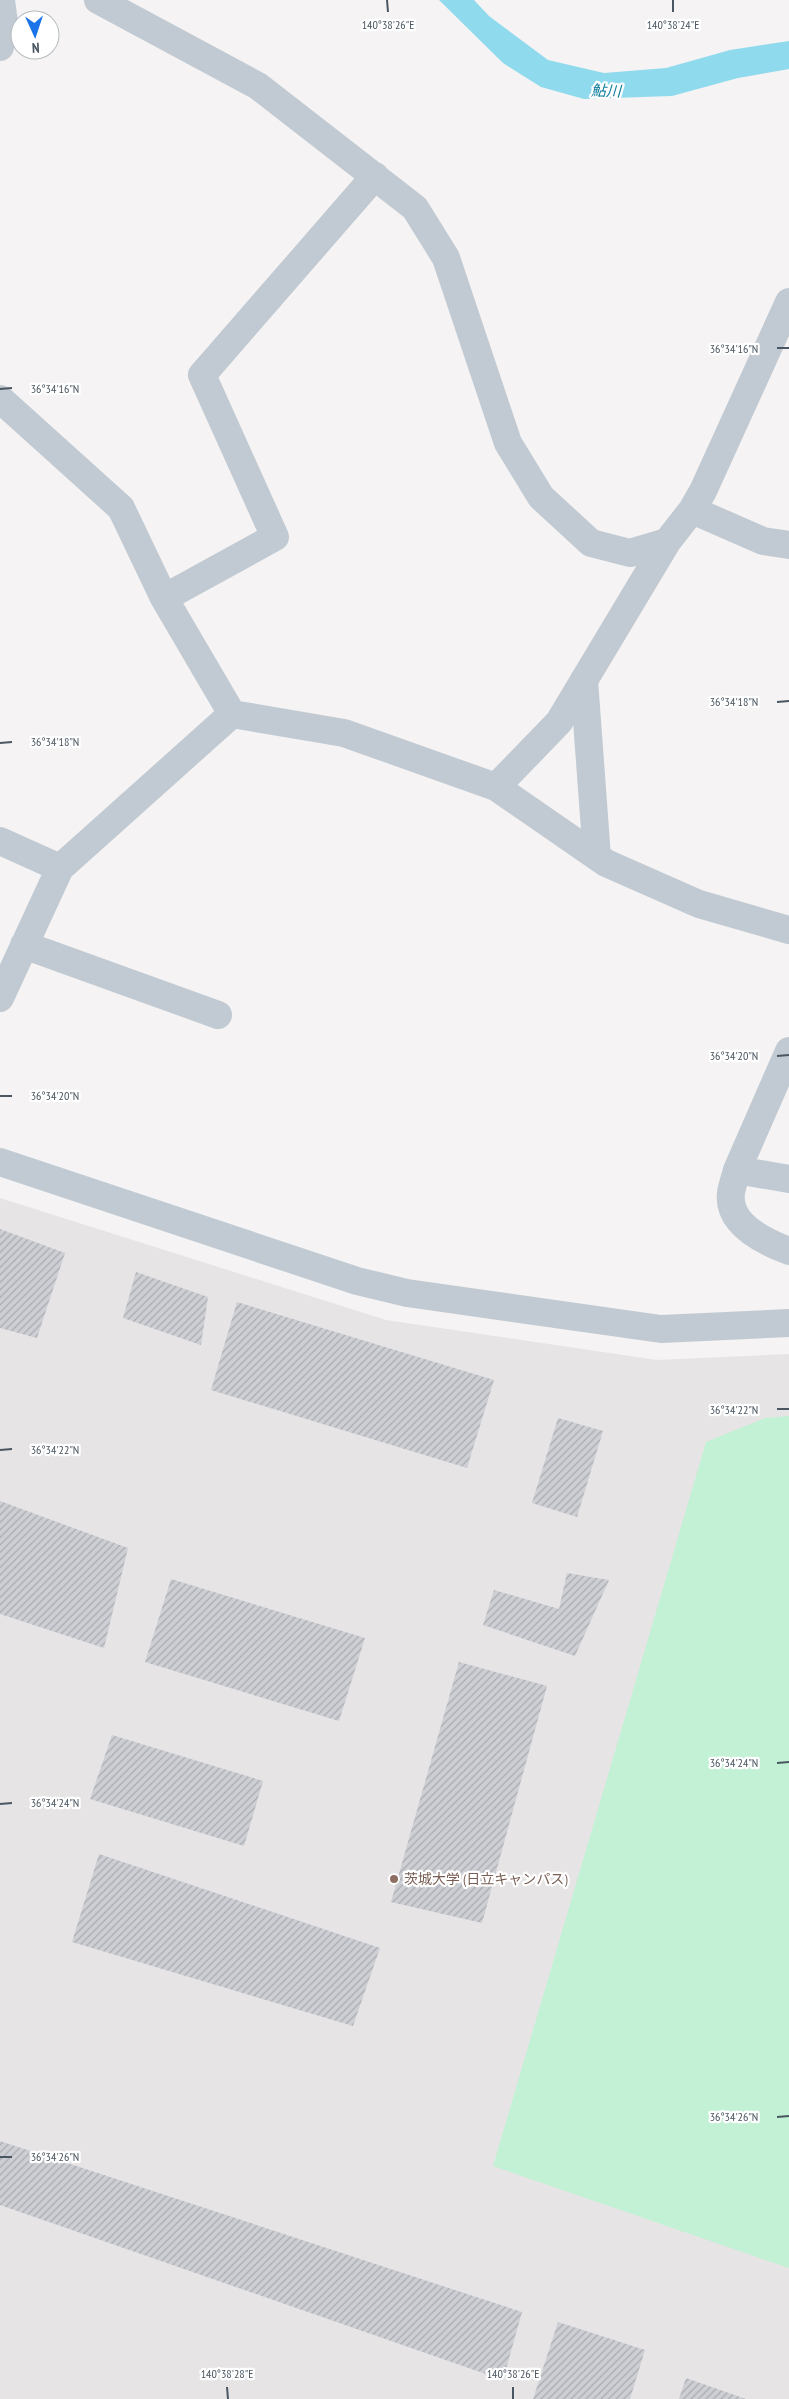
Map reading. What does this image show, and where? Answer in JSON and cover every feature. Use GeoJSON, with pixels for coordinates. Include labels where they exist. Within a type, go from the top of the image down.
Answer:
{"type":"FeatureCollection","features":[{"type":"Feature","properties":{"kind":"street"},"geometry":{"type":"LineString","coordinates":[[0,47],[4,23],[1,0]]}},
{"type":"Feature","properties":{"kind":"street"},"geometry":{"type":"LineString","coordinates":[[98,0],[258,86],[415,208],[446,258],[508,443],[541,497],[591,543],[630,553],[667,542]]}},
{"type":"Feature","properties":{"kind":"street"},"geometry":{"type":"LineString","coordinates":[[164,598],[275,537],[202,375],[375,176]]}},
{"type":"Feature","properties":{"kind":"street"},"geometry":{"type":"LineString","coordinates":[[496,787],[559,722],[667,542],[692,510],[703,491],[789,302]]}},
{"type":"Feature","properties":{"kind":"street"},"geometry":{"type":"LineString","coordinates":[[0,399],[121,508],[164,598],[232,714],[344,733],[496,787],[606,863],[699,904],[789,930]]}},
{"type":"Feature","properties":{"kind":"street"},"geometry":{"type":"LineString","coordinates":[[692,510],[763,541],[789,545]]}},
{"type":"Feature","properties":{"kind":"street"},"geometry":{"type":"LineString","coordinates":[[584,680],[597,857]]}},
{"type":"Feature","properties":{"kind":"street"},"geometry":{"type":"LineString","coordinates":[[0,998],[60,868],[232,714]]}},
{"type":"Feature","properties":{"kind":"street"},"geometry":{"type":"LineString","coordinates":[[0,841],[60,868]]}},
{"type":"Feature","properties":{"kind":"street"},"geometry":{"type":"LineString","coordinates":[[24,945],[218,1015]]}},
{"type":"Feature","properties":{"kind":"street"},"geometry":{"type":"LineString","coordinates":[[789,1051],[737,1170],[731,1195],[734,1212],[751,1231],[773,1245],[789,1251]]}},
{"type":"Feature","properties":{"kind":"street"},"geometry":{"type":"LineString","coordinates":[[0,1162],[357,1281],[407,1293],[661,1329],[789,1323]]}},
{"type":"Feature","properties":{"kind":"street"},"geometry":{"type":"LineString","coordinates":[[737,1170],[789,1179]]}},
{"type":"Feature","properties":{"kind":"shaded area","name":"茨城大学 (日立キャンパス)"},"geometry":{"type":"Polygon","coordinates":[[[0,1198],[386,1320],[657,1360],[789,1354],[789,2399],[0,2399],[0,1198]]]}},
{"type":"Feature","properties":{"kind":"green space"},"geometry":{"type":"Polygon","coordinates":[[[789,1416],[789,2268],[493,2166],[706,1442],[765,1418],[789,1416]]]}},
{"type":"Feature","properties":{"kind":"water","name":"鮎川"},"geometry":{"type":"Polygon","coordinates":[[[439,0],[474,0],[489,16],[548,60],[604,73],[666,68],[730,50],[789,41],[789,69],[738,78],[672,96],[584,99],[541,87],[503,63],[439,0]]]}},
{"type":"Feature","properties":{"kind":"building"},"geometry":{"type":"Polygon","coordinates":[[[0,1229],[65,1253],[37,1338],[0,1328],[0,1229]]]}},
{"type":"Feature","properties":{"kind":"building"},"geometry":{"type":"Polygon","coordinates":[[[136,1272],[208,1297],[201,1345],[123,1318],[136,1272]]]}},
{"type":"Feature","properties":{"kind":"building"},"geometry":{"type":"Polygon","coordinates":[[[237,1302],[494,1380],[467,1468],[211,1390],[237,1302]]]}},
{"type":"Feature","properties":{"kind":"building"},"geometry":{"type":"Polygon","coordinates":[[[558,1418],[603,1431],[577,1517],[532,1503],[558,1418]]]}},
{"type":"Feature","properties":{"kind":"building"},"geometry":{"type":"Polygon","coordinates":[[[0,1501],[128,1548],[104,1648],[0,1614],[0,1501]]]}},
{"type":"Feature","properties":{"kind":"building"},"geometry":{"type":"Polygon","coordinates":[[[567,1573],[609,1580],[575,1656],[483,1625],[494,1590],[559,1609],[567,1573]]]}},
{"type":"Feature","properties":{"kind":"building"},"geometry":{"type":"Polygon","coordinates":[[[171,1579],[365,1638],[339,1721],[145,1662],[171,1579]]]}},
{"type":"Feature","properties":{"kind":"building"},"geometry":{"type":"Polygon","coordinates":[[[459,1662],[547,1686],[482,1923],[391,1902],[459,1662]]]}},
{"type":"Feature","properties":{"kind":"building"},"geometry":{"type":"Polygon","coordinates":[[[112,1735],[263,1781],[244,1846],[90,1799],[112,1735]]]}},
{"type":"Feature","properties":{"kind":"building"},"geometry":{"type":"Polygon","coordinates":[[[99,1854],[380,1948],[353,2026],[72,1942],[99,1854]]]}},
{"type":"Feature","properties":{"kind":"building"},"geometry":{"type":"Polygon","coordinates":[[[0,2141],[522,2312],[503,2380],[0,2205],[0,2141]]]}},
{"type":"Feature","properties":{"kind":"building"},"geometry":{"type":"Polygon","coordinates":[[[558,2322],[645,2350],[630,2399],[533,2399],[558,2322]]]}},
{"type":"Feature","properties":{"kind":"building"},"geometry":{"type":"Polygon","coordinates":[[[686,2378],[746,2399],[679,2399],[686,2378]]]}},
{"type":"Feature","properties":{"kind":"place","name":"茨城大学 (日立キャンパス)"},"geometry":{"type":"Point","coordinates":[394,1879]}}]}
